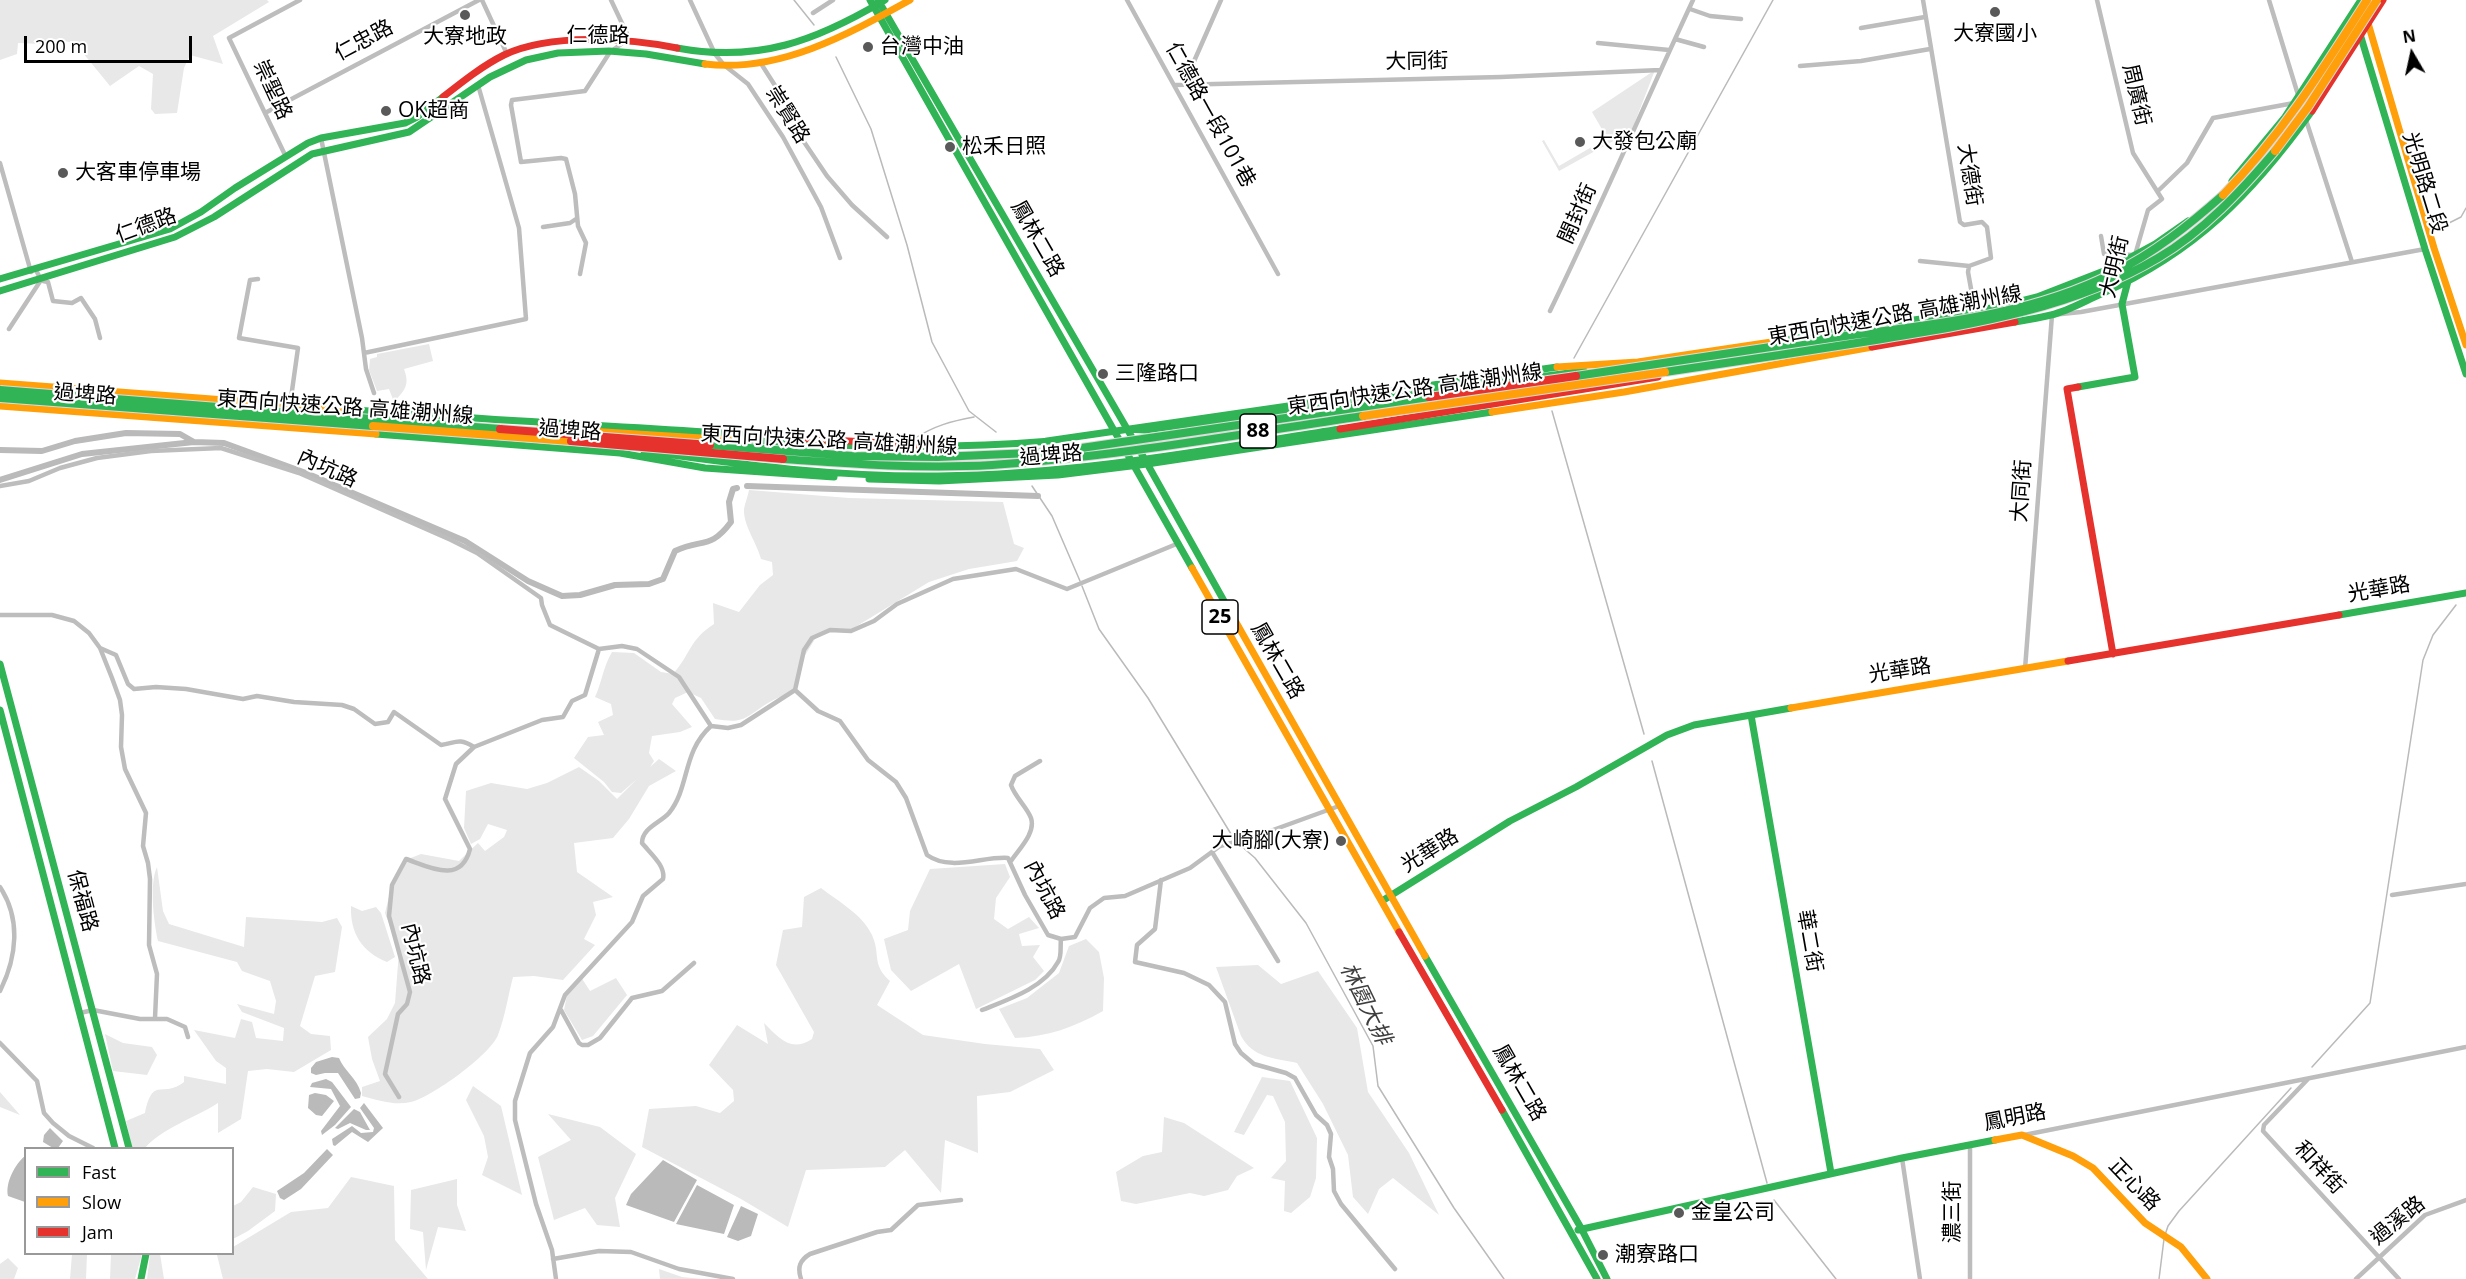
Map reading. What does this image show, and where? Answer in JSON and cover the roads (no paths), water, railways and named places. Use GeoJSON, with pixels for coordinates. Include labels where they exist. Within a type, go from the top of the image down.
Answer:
{"type":"FeatureCollection","features":[{"type":"Feature","properties":{"kind":"main road","name":"仁德路"},"geometry":{"type":"LineString","coordinates":[[0,291],[175,237],[214,217],[312,154],[409,132],[513,63],[547,55],[610,52],[724,65],[773,59],[834,41],[910,0]]}},
{"type":"Feature","properties":{"kind":"main road","name":"光明路二段"},"geometry":{"type":"LineString","coordinates":[[2351,0],[2466,374]]}},
{"type":"Feature","properties":{"kind":"main road"},"geometry":{"type":"LineString","coordinates":[[1126,429],[1558,367],[1638,362],[1976,312],[2037,297],[2109,269],[2155,244],[2203,208],[2233,179],[2275,130],[2362,0]]}},
{"type":"Feature","properties":{"kind":"main road","name":"光明路二段"},"geometry":{"type":"LineString","coordinates":[[2362,0],[2429,249],[2466,345]]}},
{"type":"Feature","properties":{"kind":"main road","name":"東西向快速公路 高雄潮州線"},"geometry":{"type":"LineString","coordinates":[[0,390],[852,456],[989,456],[1054,452],[1964,319],[2039,301],[2111,274],[2157,248],[2198,218],[2236,182],[2279,133],[2367,0]]}},
{"type":"Feature","properties":{"kind":"main road","name":"東西向快速公路 高雄潮州線"},"geometry":{"type":"LineString","coordinates":[[0,399],[621,445],[763,458],[899,467],[990,465],[1056,460],[1716,364],[2001,319],[2043,309],[2115,282],[2171,249],[2203,226],[2244,188],[2286,137],[2377,0]]}},
{"type":"Feature","properties":{"kind":"main road"},"geometry":{"type":"LineString","coordinates":[[621,445],[633,449],[763,466],[890,475],[949,475],[1043,470],[1134,462],[1636,390],[2052,315],[2128,281],[2167,260],[2207,231],[2249,191],[2305,118],[2383,0]]}},
{"type":"Feature","properties":{"kind":"main road","name":"仁德路"},"geometry":{"type":"LineString","coordinates":[[0,279],[170,229],[201,212],[308,142],[405,123],[507,54],[544,45],[627,40],[715,54],[772,50],[837,26],[878,2]]}},
{"type":"Feature","properties":{"kind":"main road","name":"鳳林二路"},"geometry":{"type":"LineString","coordinates":[[878,2],[883,15],[1329,810],[1607,1279]]}},
{"type":"Feature","properties":{"kind":"main road","name":"鳳林二路"},"geometry":{"type":"LineString","coordinates":[[883,15],[1145,461],[1392,896],[1577,1231],[1597,1279]]}},
{"type":"Feature","properties":{"kind":"main road","name":"大明街"},"geometry":{"type":"LineString","coordinates":[[2113,654],[2067,389],[2134,377],[2122,304],[2135,255]]}},
{"type":"Feature","properties":{"kind":"main road"},"geometry":{"type":"LineString","coordinates":[[1145,461],[1588,389],[1701,369],[1716,364]]}},
{"type":"Feature","properties":{"kind":"main road"},"geometry":{"type":"LineString","coordinates":[[1126,429],[1145,430],[1514,379],[1620,367],[1637,368]]}},
{"type":"Feature","properties":{"kind":"main road","name":"過埤路"},"geometry":{"type":"LineString","coordinates":[[0,383],[481,420],[550,420],[853,442],[938,445],[1052,441],[1126,429]]}},
{"type":"Feature","properties":{"kind":"main road","name":"過埤路"},"geometry":{"type":"LineString","coordinates":[[0,406],[561,448],[620,453],[705,468],[899,481],[950,481],[1058,475],[1134,462]]}},
{"type":"Feature","properties":{"kind":"main road"},"geometry":{"type":"LineString","coordinates":[[481,427],[622,432],[852,448],[998,447],[1052,441]]}},
{"type":"Feature","properties":{"kind":"main road","name":"光華路"},"geometry":{"type":"LineString","coordinates":[[1382,901],[1510,821],[1576,787],[1667,735],[1709,721],[2466,593]]}},
{"type":"Feature","properties":{"kind":"main road","name":"保福路"},"geometry":{"type":"LineString","coordinates":[[0,664],[128,1147]]}},
{"type":"Feature","properties":{"kind":"main road","name":"保福路"},"geometry":{"type":"LineString","coordinates":[[0,710],[114,1147]]}},
{"type":"Feature","properties":{"kind":"main road","name":"華二街"},"geometry":{"type":"LineString","coordinates":[[1751,715],[1831,1173]]}},
{"type":"Feature","properties":{"kind":"main road","name":"鳳明路"},"geometry":{"type":"LineString","coordinates":[[1577,1231],[1727,1199],[1831,1173],[2022,1135]]}},
{"type":"Feature","properties":{"kind":"main road","name":"正心路"},"geometry":{"type":"LineString","coordinates":[[2022,1135],[2073,1156],[2093,1168],[2129,1208],[2158,1232],[2181,1247],[2207,1279]]}},
{"type":"Feature","properties":{"kind":"main road"},"geometry":{"type":"LineString","coordinates":[[141,1279],[146,1255]]}},
{"type":"Feature","properties":{"kind":"street","name":"崇聖路"},"geometry":{"type":"LineString","coordinates":[[286,157],[229,38],[300,0]]}},
{"type":"Feature","properties":{"kind":"street"},"geometry":{"type":"LineString","coordinates":[[480,0],[507,54]]}},
{"type":"Feature","properties":{"kind":"street","name":"仁忠路"},"geometry":{"type":"LineString","coordinates":[[265,113],[480,0]]}},
{"type":"Feature","properties":{"kind":"street"},"geometry":{"type":"LineString","coordinates":[[580,274],[586,243],[576,219],[575,194],[567,159],[521,162],[512,100],[585,91],[610,52],[627,40],[628,36],[611,0]]}},
{"type":"Feature","properties":{"kind":"street","name":"崇賢路"},"geometry":{"type":"LineString","coordinates":[[690,0],[715,54],[724,65],[748,84],[783,137],[821,207],[840,258]]}},
{"type":"Feature","properties":{"kind":"street"},"geometry":{"type":"LineString","coordinates":[[813,13],[833,0]]}},
{"type":"Feature","properties":{"kind":"street"},"geometry":{"type":"LineString","coordinates":[[1184,84],[1221,0]]}},
{"type":"Feature","properties":{"kind":"street","name":"開封街"},"geometry":{"type":"LineString","coordinates":[[1550,311],[1694,0]]}},
{"type":"Feature","properties":{"kind":"street","name":"大德街"},"geometry":{"type":"LineString","coordinates":[[1923,0],[1960,222],[1964,225],[1982,222],[1987,226],[1991,258],[1969,266]]}},
{"type":"Feature","properties":{"kind":"street","name":"周廣街"},"geometry":{"type":"LineString","coordinates":[[2097,0],[2133,153],[2159,190]]}},
{"type":"Feature","properties":{"kind":"street"},"geometry":{"type":"LineString","coordinates":[[2269,0],[2296,100],[2305,118],[2352,262]]}},
{"type":"Feature","properties":{"kind":"street","name":"仁德路一段101巷"},"geometry":{"type":"LineString","coordinates":[[1128,1],[1265,246],[1278,274]]}},
{"type":"Feature","properties":{"kind":"street"},"geometry":{"type":"LineString","coordinates":[[1689,9],[1710,16],[1741,19]]}},
{"type":"Feature","properties":{"kind":"street"},"geometry":{"type":"LineString","coordinates":[[1861,28],[1925,17]]}},
{"type":"Feature","properties":{"kind":"street"},"geometry":{"type":"LineString","coordinates":[[1675,39],[1704,47]]}},
{"type":"Feature","properties":{"kind":"street"},"geometry":{"type":"LineString","coordinates":[[1598,43],[1670,50]]}},
{"type":"Feature","properties":{"kind":"street"},"geometry":{"type":"LineString","coordinates":[[1800,66],[1861,61],[1930,49]]}},
{"type":"Feature","properties":{"kind":"street"},"geometry":{"type":"LineString","coordinates":[[760,61],[797,120],[800,136],[827,176],[852,205],[887,237]]}},
{"type":"Feature","properties":{"kind":"street","name":"大同街"},"geometry":{"type":"LineString","coordinates":[[1174,85],[1660,70]]}},
{"type":"Feature","properties":{"kind":"street"},"geometry":{"type":"LineString","coordinates":[[364,353],[526,319],[519,228],[477,86]]}},
{"type":"Feature","properties":{"kind":"street","name":"大明街"},"geometry":{"type":"LineString","coordinates":[[2135,255],[2148,210],[2162,199],[2159,190],[2187,163],[2213,118],[2296,100]]}},
{"type":"Feature","properties":{"kind":"street"},"geometry":{"type":"LineString","coordinates":[[321,138],[366,369],[374,393]]}},
{"type":"Feature","properties":{"kind":"street"},"geometry":{"type":"LineString","coordinates":[[0,163],[33,271],[41,280],[48,282],[53,301],[72,303],[81,298],[95,319],[100,338]]}},
{"type":"Feature","properties":{"kind":"street"},"geometry":{"type":"LineString","coordinates":[[543,227],[570,223],[576,219]]}},
{"type":"Feature","properties":{"kind":"street"},"geometry":{"type":"LineString","coordinates":[[2101,236],[2104,254],[2135,255]]}},
{"type":"Feature","properties":{"kind":"street"},"geometry":{"type":"LineString","coordinates":[[2052,315],[2081,312],[2429,249]]}},
{"type":"Feature","properties":{"kind":"street"},"geometry":{"type":"LineString","coordinates":[[1920,261],[1969,266],[1968,272],[1976,312]]}},
{"type":"Feature","properties":{"kind":"street"},"geometry":{"type":"LineString","coordinates":[[258,279],[250,280],[239,338],[298,348],[290,405]]}},
{"type":"Feature","properties":{"kind":"street"},"geometry":{"type":"LineString","coordinates":[[9,329],[41,280]]}},
{"type":"Feature","properties":{"kind":"street","name":"大同街"},"geometry":{"type":"LineString","coordinates":[[2025,669],[2052,315]]}},
{"type":"Feature","properties":{"kind":"street","name":"內坑路"},"geometry":{"type":"LineString","coordinates":[[0,486],[29,481],[69,465],[124,454],[190,448],[231,450],[299,472],[388,514],[451,540],[477,554],[541,598],[550,625],[599,649],[622,646],[637,649],[679,677],[711,726]]}},
{"type":"Feature","properties":{"kind":"street"},"geometry":{"type":"LineString","coordinates":[[556,1279],[553,1259],[536,1204],[514,1114],[515,1101],[530,1053],[553,1027],[565,995],[632,922],[643,896],[663,879],[662,868],[642,843],[642,839],[648,829],[669,813],[678,796],[697,741],[711,726],[728,728],[741,724],[795,690],[804,650],[812,638],[830,630],[851,631],[874,621],[897,604],[953,579],[1016,569],[1067,589],[1179,543]]}},
{"type":"Feature","properties":{"kind":"street"},"geometry":{"type":"LineString","coordinates":[[0,615],[63,617],[74,621],[89,633],[100,648],[120,700],[121,747],[125,769],[146,813],[143,846],[150,879],[149,945],[157,974],[155,1018]]}},
{"type":"Feature","properties":{"kind":"street"},"geometry":{"type":"LineString","coordinates":[[100,648],[116,655],[128,684],[134,689],[156,687],[186,689],[243,699],[257,696],[294,702],[342,705],[354,709],[375,724],[388,722],[394,712],[441,745],[456,740],[474,747]]}},
{"type":"Feature","properties":{"kind":"street","name":"內坑路"},"geometry":{"type":"LineString","coordinates":[[399,1097],[385,1074],[398,1014],[407,1004],[410,992],[389,916],[392,885],[406,859],[436,871],[454,870],[468,858],[470,849],[445,799],[456,764],[474,747],[542,720],[563,717],[572,700],[585,695],[599,649]]}},
{"type":"Feature","properties":{"kind":"street","name":"內坑路"},"geometry":{"type":"LineString","coordinates":[[795,690],[818,711],[840,721],[868,760],[896,782],[906,798],[927,855],[933,859],[966,863],[994,856],[1008,858],[1025,895],[1048,935],[1060,939],[1075,937],[1090,908],[1104,898],[1125,896],[1190,868],[1220,846],[1251,838],[1339,806]]}},
{"type":"Feature","properties":{"kind":"street"},"geometry":{"type":"LineString","coordinates":[[1011,861],[1032,830],[1031,818],[1014,795],[1011,785],[1015,776],[1040,761]]}},
{"type":"Feature","properties":{"kind":"street"},"geometry":{"type":"LineString","coordinates":[[1212,852],[1278,961]]}},
{"type":"Feature","properties":{"kind":"street"},"geometry":{"type":"LineString","coordinates":[[1161,880],[1155,929],[1137,945],[1135,962],[1184,973],[1209,985],[1225,1002],[1235,1044],[1241,1053],[1254,1064],[1286,1073],[1295,1078],[1331,1134],[1329,1157],[1333,1169],[1334,1191],[1341,1204],[1395,1269]]}},
{"type":"Feature","properties":{"kind":"street"},"geometry":{"type":"LineString","coordinates":[[2392,895],[2466,884]]}},
{"type":"Feature","properties":{"kind":"street"},"geometry":{"type":"LineString","coordinates":[[0,887],[9,901],[13,915],[15,944],[0,991]]}},
{"type":"Feature","properties":{"kind":"street"},"geometry":{"type":"LineString","coordinates":[[982,1010],[1019,994],[1041,981],[1059,962],[1060,939]]}},
{"type":"Feature","properties":{"kind":"street"},"geometry":{"type":"LineString","coordinates":[[561,1010],[579,1043],[588,1045],[600,1038],[632,998],[662,991],[694,963]]}},
{"type":"Feature","properties":{"kind":"street"},"geometry":{"type":"LineString","coordinates":[[80,1013],[93,1010],[140,1019],[167,1018],[185,1027],[188,1037]]}},
{"type":"Feature","properties":{"kind":"street"},"geometry":{"type":"LineString","coordinates":[[0,1042],[37,1081],[44,1113],[69,1136],[89,1147]]}},
{"type":"Feature","properties":{"kind":"street","name":"鳳明路"},"geometry":{"type":"LineString","coordinates":[[2022,1135],[2466,1047]]}},
{"type":"Feature","properties":{"kind":"street","name":"和祥街"},"geometry":{"type":"LineString","coordinates":[[2308,1078],[2264,1125],[2263,1131],[2399,1279]]}},
{"type":"Feature","properties":{"kind":"street","name":"濃三街"},"geometry":{"type":"LineString","coordinates":[[1970,1145],[1970,1279]]}},
{"type":"Feature","properties":{"kind":"street"},"geometry":{"type":"LineString","coordinates":[[1902,1158],[1920,1279]]}},
{"type":"Feature","properties":{"kind":"street"},"geometry":{"type":"LineString","coordinates":[[801,1279],[799,1266],[802,1259],[810,1254],[891,1230],[918,1205],[962,1200]]}},
{"type":"Feature","properties":{"kind":"street","name":"過溪路"},"geometry":{"type":"LineString","coordinates":[[2356,1279],[2425,1215],[2466,1200]]}},
{"type":"Feature","properties":{"kind":"street"},"geometry":{"type":"LineString","coordinates":[[553,1259],[599,1251],[631,1252],[679,1269],[733,1279]]}},
{"type":"Feature","properties":{"kind":"waterway"},"geometry":{"type":"LineString","coordinates":[[794,0],[814,25]]}},
{"type":"Feature","properties":{"kind":"waterway"},"geometry":{"type":"LineString","coordinates":[[1574,358],[1773,0]]}},
{"type":"Feature","properties":{"kind":"waterway"},"geometry":{"type":"LineString","coordinates":[[836,57],[871,129],[907,245],[932,342],[969,411],[996,432]]}},
{"type":"Feature","properties":{"kind":"waterway"},"geometry":{"type":"LineString","coordinates":[[2439,228],[2461,217],[2466,208]]}},
{"type":"Feature","properties":{"kind":"waterway"},"geometry":{"type":"LineString","coordinates":[[1552,411],[1644,734]]}},
{"type":"Feature","properties":{"kind":"waterway"},"geometry":{"type":"LineString","coordinates":[[914,439],[943,425],[974,417]]}},
{"type":"Feature","properties":{"kind":"waterway"},"geometry":{"type":"LineString","coordinates":[[0,450],[42,451],[75,441],[126,433],[180,434],[194,442]]}},
{"type":"Feature","properties":{"kind":"waterway"},"geometry":{"type":"LineString","coordinates":[[0,480],[82,454],[194,442],[224,443],[306,473],[465,541],[528,581],[562,596],[580,595],[615,585],[649,584],[663,579],[675,551],[711,540],[724,531],[731,522],[729,502],[733,489],[737,488]]}},
{"type":"Feature","properties":{"kind":"waterway"},"geometry":{"type":"LineString","coordinates":[[747,486],[1038,496]]}},
{"type":"Feature","properties":{"kind":"waterway"},"geometry":{"type":"LineString","coordinates":[[1032,486],[1052,516],[1080,581]]}},
{"type":"Feature","properties":{"kind":"waterway"},"geometry":{"type":"LineString","coordinates":[[1082,586],[1099,629],[1148,698],[1231,834]]}},
{"type":"Feature","properties":{"kind":"waterway"},"geometry":{"type":"LineString","coordinates":[[2312,1067],[2370,1003],[2423,660],[2433,635],[2456,605]]}},
{"type":"Feature","properties":{"kind":"waterway"},"geometry":{"type":"LineString","coordinates":[[1652,761],[1767,1183]]}},
{"type":"Feature","properties":{"kind":"waterway","name":"林園大排"},"geometry":{"type":"LineString","coordinates":[[1239,844],[1255,858],[1306,923],[1373,1046],[1378,1086],[1454,1208],[1504,1279]]}},
{"type":"Feature","properties":{"kind":"waterway"},"geometry":{"type":"LineString","coordinates":[[2165,1235],[2168,1226],[2179,1211],[2291,1088]]}},
{"type":"Feature","properties":{"kind":"waterway"},"geometry":{"type":"LineString","coordinates":[[1774,1200],[1836,1279]]}},
{"type":"Feature","properties":{"kind":"waterway"},"geometry":{"type":"LineString","coordinates":[[2159,1279],[2164,1239]]}},
{"type":"Feature","properties":{"kind":"place","name":"大寮國小"},"geometry":{"type":"Point","coordinates":[1995,12]}},
{"type":"Feature","properties":{"kind":"place","name":"大寮地政"},"geometry":{"type":"Point","coordinates":[465,15]}},
{"type":"Feature","properties":{"kind":"place","name":"台灣中油"},"geometry":{"type":"Point","coordinates":[868,47]}},
{"type":"Feature","properties":{"kind":"place","name":"OK超商"},"geometry":{"type":"Point","coordinates":[386,111]}},
{"type":"Feature","properties":{"kind":"place","name":"大發包公廟"},"geometry":{"type":"Point","coordinates":[1580,142]}},
{"type":"Feature","properties":{"kind":"place","name":"松禾日照"},"geometry":{"type":"Point","coordinates":[950,147]}},
{"type":"Feature","properties":{"kind":"place","name":"大客車停車場"},"geometry":{"type":"Point","coordinates":[63,173]}},
{"type":"Feature","properties":{"kind":"place","name":"三隆路口"},"geometry":{"type":"Point","coordinates":[1103,374]}},
{"type":"Feature","properties":{"kind":"place","name":"大崎腳(大寮)"},"geometry":{"type":"Point","coordinates":[1341,841]}},
{"type":"Feature","properties":{"kind":"place","name":"金皇公司"},"geometry":{"type":"Point","coordinates":[1679,1213]}},
{"type":"Feature","properties":{"kind":"place","name":"潮寮路口"},"geometry":{"type":"Point","coordinates":[1603,1255]}}]}
